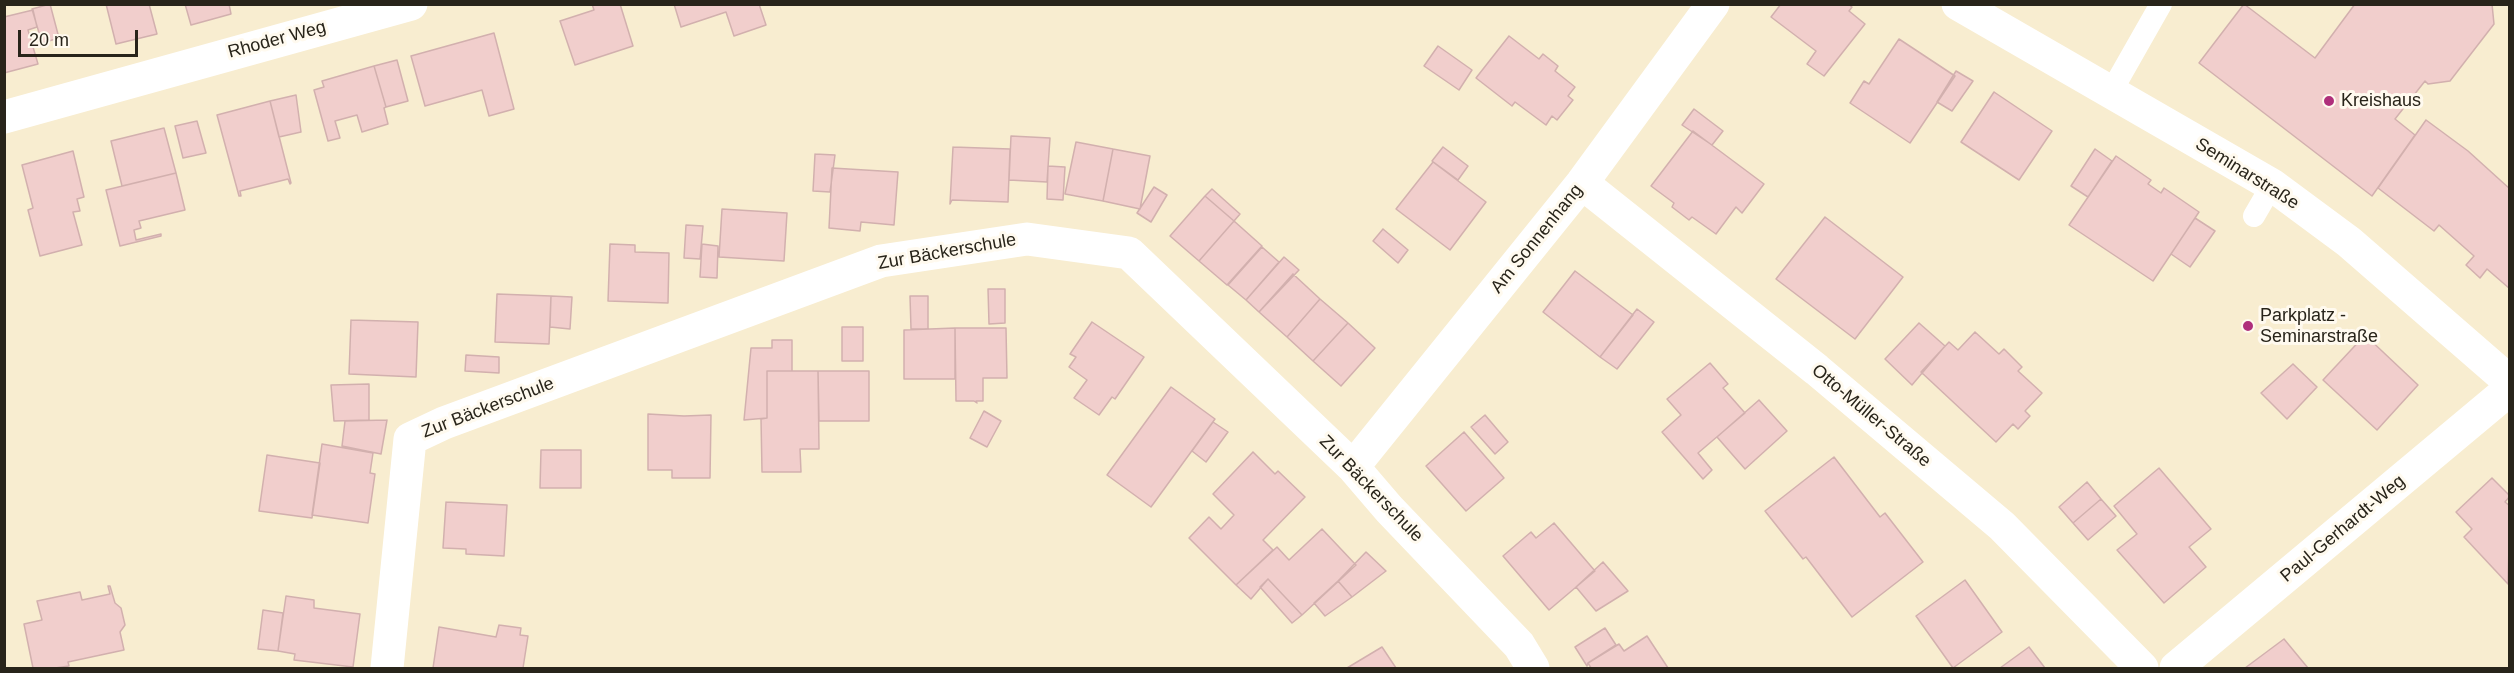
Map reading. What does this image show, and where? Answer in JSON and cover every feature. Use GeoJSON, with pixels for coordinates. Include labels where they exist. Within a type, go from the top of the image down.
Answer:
{"type":"FeatureCollection","features":[{"type":"Feature","properties":{"kind":"street","name":"Rhoder Weg"},"geometry":{"type":"LineString","coordinates":[[4,117],[411,4]]}},
{"type":"Feature","properties":{"kind":"street","name":"Am Sonnenhang"},"geometry":{"type":"LineString","coordinates":[[1353,467],[1582,183],[1713,4]]}},
{"type":"Feature","properties":{"kind":"street","name":"Seminarstraße"},"geometry":{"type":"LineString","coordinates":[[1958,4],[2272,185],[2349,242],[2510,382]]}},
{"type":"Feature","properties":{"kind":"street","name":"Otto-Müller-Straße"},"geometry":{"type":"LineString","coordinates":[[1582,183],[1817,370],[2002,526],[2142,669]]}},
{"type":"Feature","properties":{"kind":"street","name":"Zur Bäckerschule"},"geometry":{"type":"LineString","coordinates":[[387,669],[410,440],[444,423],[881,261],[1028,239],[1129,253],[1353,467],[1389,509],[1519,645],[1533,669]]}},
{"type":"Feature","properties":{"kind":"street","name":"Paul-Gerhardt-Weg"},"geometry":{"type":"LineString","coordinates":[[2176,669],[2510,389]]}},
{"type":"Feature","properties":{"kind":"lane"},"geometry":{"type":"LineString","coordinates":[[2111,92],[2161,4]]}},
{"type":"Feature","properties":{"kind":"lane"},"geometry":{"type":"LineString","coordinates":[[2254,216],[2272,185]]}},
{"type":"Feature","properties":{"kind":"building"},"geometry":{"type":"Polygon","coordinates":[[[50,4],[59,38],[42,43],[32,9],[50,4]]]}},
{"type":"Feature","properties":{"kind":"building"},"geometry":{"type":"Polygon","coordinates":[[[106,4],[149,4],[157,34],[116,44],[106,4]]]}},
{"type":"Feature","properties":{"kind":"building"},"geometry":{"type":"Polygon","coordinates":[[[185,4],[229,4],[231,14],[191,25],[185,4]]]}},
{"type":"Feature","properties":{"kind":"building"},"geometry":{"type":"Polygon","coordinates":[[[592,4],[620,4],[633,46],[575,65],[560,21],[594,10],[592,4]]]}},
{"type":"Feature","properties":{"kind":"building"},"geometry":{"type":"Polygon","coordinates":[[[674,4],[759,4],[766,25],[734,36],[726,12],[681,27],[674,4]]]}},
{"type":"Feature","properties":{"kind":"building"},"geometry":{"type":"Polygon","coordinates":[[[1781,4],[1848,4],[1852,7],[1849,11],[1865,24],[1824,76],[1807,64],[1816,51],[1771,17],[1781,4]]]}},
{"type":"Feature","properties":{"kind":"building","name":"Kreishaus"},"geometry":{"type":"Polygon","coordinates":[[[2244,4],[2315,58],[2355,4],[2492,4],[2494,24],[2450,81],[2428,84],[2425,81],[2395,119],[2415,135],[2372,196],[2199,63],[2244,4]]]}},
{"type":"Feature","properties":{"kind":"building"},"geometry":{"type":"Polygon","coordinates":[[[33,10],[37,27],[28,30],[38,64],[4,73],[4,17],[33,10]]]}},
{"type":"Feature","properties":{"kind":"building"},"geometry":{"type":"Polygon","coordinates":[[[494,33],[514,109],[489,116],[482,90],[425,106],[411,56],[494,33]]]}},
{"type":"Feature","properties":{"kind":"building"},"geometry":{"type":"Polygon","coordinates":[[[1509,36],[1539,59],[1543,54],[1558,66],[1555,71],[1575,87],[1568,96],[1573,100],[1557,120],[1552,116],[1546,125],[1515,102],[1512,106],[1476,78],[1509,36]]]}},
{"type":"Feature","properties":{"kind":"building"},"geometry":{"type":"Polygon","coordinates":[[[1899,39],[1955,76],[1910,143],[1850,103],[1864,81],[1869,84],[1899,39]]]}},
{"type":"Feature","properties":{"kind":"building"},"geometry":{"type":"Polygon","coordinates":[[[1438,46],[1472,70],[1459,90],[1424,66],[1438,46]]]}},
{"type":"Feature","properties":{"kind":"building"},"geometry":{"type":"Polygon","coordinates":[[[397,60],[408,101],[386,107],[374,66],[397,60]]]}},
{"type":"Feature","properties":{"kind":"building"},"geometry":{"type":"Polygon","coordinates":[[[374,66],[386,107],[384,108],[388,124],[362,132],[357,115],[335,121],[340,138],[328,141],[314,90],[324,87],[322,81],[374,66]]]}},
{"type":"Feature","properties":{"kind":"building"},"geometry":{"type":"Polygon","coordinates":[[[1956,71],[1973,81],[1952,111],[1937,102],[1956,71]]]}},
{"type":"Feature","properties":{"kind":"building"},"geometry":{"type":"Polygon","coordinates":[[[1994,92],[2052,131],[2019,180],[1961,142],[1994,92]]]}},
{"type":"Feature","properties":{"kind":"building"},"geometry":{"type":"Polygon","coordinates":[[[296,95],[301,132],[279,137],[270,101],[296,95]]]}},
{"type":"Feature","properties":{"kind":"building"},"geometry":{"type":"Polygon","coordinates":[[[270,101],[291,183],[288,179],[240,191],[241,196],[239,196],[217,115],[270,101]]]}},
{"type":"Feature","properties":{"kind":"building"},"geometry":{"type":"Polygon","coordinates":[[[1694,109],[1723,131],[1712,145],[1682,125],[1694,109]]]}},
{"type":"Feature","properties":{"kind":"building"},"geometry":{"type":"Polygon","coordinates":[[[2426,120],[2468,151],[2510,189],[2510,289],[2487,269],[2480,278],[2466,265],[2474,256],[2439,225],[2434,231],[2378,188],[2426,120]]]}},
{"type":"Feature","properties":{"kind":"building"},"geometry":{"type":"Polygon","coordinates":[[[197,121],[206,153],[183,158],[175,126],[197,121]]]}},
{"type":"Feature","properties":{"kind":"building"},"geometry":{"type":"Polygon","coordinates":[[[164,128],[176,173],[122,186],[111,141],[164,128]]]}},
{"type":"Feature","properties":{"kind":"building"},"geometry":{"type":"Polygon","coordinates":[[[1693,131],[1764,184],[1742,213],[1736,207],[1716,234],[1692,217],[1689,220],[1672,207],[1674,203],[1651,186],[1693,131]]]}},
{"type":"Feature","properties":{"kind":"building"},"geometry":{"type":"Polygon","coordinates":[[[1011,136],[1050,138],[1047,182],[1009,180],[1011,136]]]}},
{"type":"Feature","properties":{"kind":"building"},"geometry":{"type":"Polygon","coordinates":[[[1076,142],[1113,149],[1103,201],[1065,194],[1076,142]]]}},
{"type":"Feature","properties":{"kind":"building"},"geometry":{"type":"Polygon","coordinates":[[[953,147],[1010,149],[1008,202],[952,200],[950,204],[953,147]]]}},
{"type":"Feature","properties":{"kind":"building"},"geometry":{"type":"Polygon","coordinates":[[[1443,147],[1468,166],[1458,180],[1432,161],[1443,147]]]}},
{"type":"Feature","properties":{"kind":"building"},"geometry":{"type":"Polygon","coordinates":[[[1113,149],[1150,156],[1140,209],[1103,201],[1113,149]]]}},
{"type":"Feature","properties":{"kind":"building"},"geometry":{"type":"Polygon","coordinates":[[[2095,149],[2112,161],[2088,197],[2071,186],[2095,149]]]}},
{"type":"Feature","properties":{"kind":"building"},"geometry":{"type":"Polygon","coordinates":[[[73,151],[84,197],[77,199],[80,211],[73,212],[82,245],[40,256],[28,210],[33,208],[22,165],[73,151]]]}},
{"type":"Feature","properties":{"kind":"building"},"geometry":{"type":"Polygon","coordinates":[[[815,154],[835,155],[830,192],[813,191],[815,154]]]}},
{"type":"Feature","properties":{"kind":"building"},"geometry":{"type":"Polygon","coordinates":[[[2116,156],[2151,180],[2148,184],[2161,193],[2164,188],[2199,212],[2153,281],[2069,225],[2116,156]]]}},
{"type":"Feature","properties":{"kind":"building"},"geometry":{"type":"Polygon","coordinates":[[[1433,162],[1486,202],[1450,250],[1396,209],[1433,162]]]}},
{"type":"Feature","properties":{"kind":"building"},"geometry":{"type":"Polygon","coordinates":[[[1048,166],[1065,167],[1063,200],[1047,199],[1048,166]]]}},
{"type":"Feature","properties":{"kind":"building"},"geometry":{"type":"Polygon","coordinates":[[[832,168],[898,172],[894,225],[861,222],[860,231],[829,228],[832,168]]]}},
{"type":"Feature","properties":{"kind":"building"},"geometry":{"type":"Polygon","coordinates":[[[176,173],[185,210],[139,221],[141,228],[134,230],[136,240],[161,234],[161,236],[120,246],[106,190],[176,173]]]}},
{"type":"Feature","properties":{"kind":"building"},"geometry":{"type":"Polygon","coordinates":[[[1154,187],[1167,195],[1151,222],[1137,213],[1154,187]]]}},
{"type":"Feature","properties":{"kind":"building"},"geometry":{"type":"Polygon","coordinates":[[[1212,189],[1240,214],[1234,221],[1205,196],[1212,189]]]}},
{"type":"Feature","properties":{"kind":"building"},"geometry":{"type":"Polygon","coordinates":[[[1205,196],[1234,221],[1199,261],[1170,236],[1205,196]]]}},
{"type":"Feature","properties":{"kind":"building"},"geometry":{"type":"Polygon","coordinates":[[[722,209],[787,213],[784,261],[719,257],[722,209]]]}},
{"type":"Feature","properties":{"kind":"building"},"geometry":{"type":"Polygon","coordinates":[[[1825,217],[1903,277],[1855,339],[1776,279],[1825,217]]]}},
{"type":"Feature","properties":{"kind":"building"},"geometry":{"type":"Polygon","coordinates":[[[2195,218],[2215,231],[2190,267],[2171,254],[2195,218]]]}},
{"type":"Feature","properties":{"kind":"building"},"geometry":{"type":"Polygon","coordinates":[[[1234,221],[1262,246],[1227,285],[1199,261],[1234,221]]]}},
{"type":"Feature","properties":{"kind":"building"},"geometry":{"type":"Polygon","coordinates":[[[686,225],[703,226],[700,259],[684,258],[686,225]]]}},
{"type":"Feature","properties":{"kind":"building"},"geometry":{"type":"Polygon","coordinates":[[[1383,229],[1408,250],[1398,263],[1373,241],[1383,229]]]}},
{"type":"Feature","properties":{"kind":"building"},"geometry":{"type":"Polygon","coordinates":[[[610,244],[635,245],[635,252],[669,253],[668,303],[608,301],[610,244]]]}},
{"type":"Feature","properties":{"kind":"building"},"geometry":{"type":"Polygon","coordinates":[[[702,244],[718,246],[717,278],[700,277],[702,244]]]}},
{"type":"Feature","properties":{"kind":"building"},"geometry":{"type":"Polygon","coordinates":[[[1262,247],[1279,262],[1246,300],[1228,285],[1262,247]]]}},
{"type":"Feature","properties":{"kind":"building"},"geometry":{"type":"Polygon","coordinates":[[[1284,257],[1299,270],[1259,312],[1246,300],[1284,257]]]}},
{"type":"Feature","properties":{"kind":"building"},"geometry":{"type":"Polygon","coordinates":[[[1575,271],[1633,315],[1600,357],[1543,312],[1575,271]]]}},
{"type":"Feature","properties":{"kind":"building"},"geometry":{"type":"Polygon","coordinates":[[[1293,274],[1320,299],[1287,337],[1259,312],[1293,274]]]}},
{"type":"Feature","properties":{"kind":"building"},"geometry":{"type":"Polygon","coordinates":[[[988,289],[1005,289],[1005,323],[989,324],[988,289]]]}},
{"type":"Feature","properties":{"kind":"building"},"geometry":{"type":"Polygon","coordinates":[[[497,294],[551,296],[549,344],[495,342],[497,294]]]}},
{"type":"Feature","properties":{"kind":"building"},"geometry":{"type":"Polygon","coordinates":[[[551,296],[572,297],[570,329],[550,327],[551,296]]]}},
{"type":"Feature","properties":{"kind":"building"},"geometry":{"type":"Polygon","coordinates":[[[910,296],[928,296],[928,329],[911,329],[910,296]]]}},
{"type":"Feature","properties":{"kind":"building"},"geometry":{"type":"Polygon","coordinates":[[[1320,299],[1348,323],[1313,361],[1287,337],[1320,299]]]}},
{"type":"Feature","properties":{"kind":"building"},"geometry":{"type":"Polygon","coordinates":[[[1637,309],[1654,322],[1617,369],[1600,357],[1637,309]]]}},
{"type":"Feature","properties":{"kind":"building"},"geometry":{"type":"Polygon","coordinates":[[[351,320],[418,322],[416,377],[349,374],[351,320]]]}},
{"type":"Feature","properties":{"kind":"building"},"geometry":{"type":"Polygon","coordinates":[[[1092,322],[1144,357],[1115,399],[1112,397],[1099,415],[1074,398],[1087,380],[1069,367],[1076,357],[1070,354],[1092,322]]]}},
{"type":"Feature","properties":{"kind":"building"},"geometry":{"type":"Polygon","coordinates":[[[1348,323],[1375,348],[1341,386],[1313,361],[1348,323]]]}},
{"type":"Feature","properties":{"kind":"building"},"geometry":{"type":"Polygon","coordinates":[[[1919,323],[1945,346],[1912,385],[1885,359],[1919,323]]]}},
{"type":"Feature","properties":{"kind":"building"},"geometry":{"type":"Polygon","coordinates":[[[842,327],[863,327],[863,361],[842,361],[842,327]]]}},
{"type":"Feature","properties":{"kind":"building"},"geometry":{"type":"Polygon","coordinates":[[[955,328],[1006,328],[1007,378],[983,378],[983,401],[976,401],[977,403],[956,401],[955,328]]]}},
{"type":"Feature","properties":{"kind":"building"},"geometry":{"type":"Polygon","coordinates":[[[955,328],[955,379],[904,379],[904,330],[955,328]]]}},
{"type":"Feature","properties":{"kind":"building"},"geometry":{"type":"Polygon","coordinates":[[[1975,332],[1999,354],[2004,349],[2022,367],[2018,371],[2042,393],[2025,411],[2030,416],[2018,429],[2013,424],[1996,442],[1921,372],[1949,342],[1958,350],[1975,332]]]}},
{"type":"Feature","properties":{"kind":"building"},"geometry":{"type":"Polygon","coordinates":[[[2365,335],[2418,385],[2377,430],[2323,380],[2365,335]]]}},
{"type":"Feature","properties":{"kind":"building"},"geometry":{"type":"Polygon","coordinates":[[[772,340],[792,340],[792,371],[767,371],[767,418],[744,420],[751,348],[772,348],[772,340]]]}},
{"type":"Feature","properties":{"kind":"building"},"geometry":{"type":"Polygon","coordinates":[[[466,355],[499,357],[499,373],[465,371],[466,355]]]}},
{"type":"Feature","properties":{"kind":"building"},"geometry":{"type":"Polygon","coordinates":[[[1710,363],[1728,384],[1723,388],[1745,413],[1698,453],[1712,470],[1703,479],[1662,432],[1681,415],[1667,399],[1710,363]]]}},
{"type":"Feature","properties":{"kind":"building"},"geometry":{"type":"Polygon","coordinates":[[[2293,364],[2317,387],[2287,419],[2261,393],[2293,364]]]}},
{"type":"Feature","properties":{"kind":"building"},"geometry":{"type":"Polygon","coordinates":[[[767,371],[818,371],[819,449],[800,449],[801,472],[762,472],[761,419],[767,418],[767,371]]]}},
{"type":"Feature","properties":{"kind":"building"},"geometry":{"type":"Polygon","coordinates":[[[818,371],[869,371],[869,421],[819,421],[818,371]]]}},
{"type":"Feature","properties":{"kind":"building"},"geometry":{"type":"Polygon","coordinates":[[[369,384],[369,420],[334,421],[331,385],[369,384]]]}},
{"type":"Feature","properties":{"kind":"building"},"geometry":{"type":"Polygon","coordinates":[[[1171,387],[1215,419],[1151,507],[1107,475],[1171,387]]]}},
{"type":"Feature","properties":{"kind":"building"},"geometry":{"type":"Polygon","coordinates":[[[1759,400],[1787,431],[1745,469],[1717,437],[1759,400]]]}},
{"type":"Feature","properties":{"kind":"building"},"geometry":{"type":"Polygon","coordinates":[[[984,411],[1001,421],[987,447],[970,438],[984,411]]]}},
{"type":"Feature","properties":{"kind":"building"},"geometry":{"type":"Polygon","coordinates":[[[648,414],[711,415],[710,478],[672,478],[672,470],[648,470],[648,414]]]}},
{"type":"Feature","properties":{"kind":"building"},"geometry":{"type":"Polygon","coordinates":[[[1485,415],[1508,442],[1495,454],[1471,427],[1485,415]]]}},
{"type":"Feature","properties":{"kind":"building"},"geometry":{"type":"Polygon","coordinates":[[[387,420],[381,454],[342,446],[345,421],[387,420]]]}},
{"type":"Feature","properties":{"kind":"building"},"geometry":{"type":"Polygon","coordinates":[[[1213,422],[1228,432],[1206,462],[1192,451],[1213,422]]]}},
{"type":"Feature","properties":{"kind":"building"},"geometry":{"type":"Polygon","coordinates":[[[1464,432],[1504,478],[1466,511],[1426,466],[1464,432]]]}},
{"type":"Feature","properties":{"kind":"building"},"geometry":{"type":"Polygon","coordinates":[[[322,444],[373,453],[370,473],[375,474],[368,523],[312,515],[322,444]]]}},
{"type":"Feature","properties":{"kind":"building"},"geometry":{"type":"Polygon","coordinates":[[[541,450],[581,450],[581,488],[540,488],[541,450]]]}},
{"type":"Feature","properties":{"kind":"building"},"geometry":{"type":"Polygon","coordinates":[[[1253,452],[1275,474],[1278,471],[1305,497],[1263,540],[1273,550],[1236,585],[1189,538],[1209,517],[1221,529],[1234,515],[1213,494],[1253,452]]]}},
{"type":"Feature","properties":{"kind":"building"},"geometry":{"type":"Polygon","coordinates":[[[267,455],[320,463],[312,518],[259,511],[267,455]]]}},
{"type":"Feature","properties":{"kind":"building"},"geometry":{"type":"Polygon","coordinates":[[[1834,457],[1880,517],[1885,513],[1923,562],[1852,617],[1806,557],[1803,559],[1765,511],[1834,457]]]}},
{"type":"Feature","properties":{"kind":"building"},"geometry":{"type":"Polygon","coordinates":[[[2159,468],[2211,529],[2189,547],[2206,567],[2164,603],[2117,550],[2137,534],[2114,506],[2159,468]]]}},
{"type":"Feature","properties":{"kind":"building"},"geometry":{"type":"Polygon","coordinates":[[[2492,478],[2510,496],[2505,502],[2510,506],[2508,584],[2464,537],[2472,529],[2456,512],[2492,478]]]}},
{"type":"Feature","properties":{"kind":"building"},"geometry":{"type":"Polygon","coordinates":[[[2087,482],[2101,499],[2073,523],[2059,507],[2087,482]]]}},
{"type":"Feature","properties":{"kind":"building"},"geometry":{"type":"Polygon","coordinates":[[[2101,499],[2116,516],[2088,540],[2073,523],[2101,499]]]}},
{"type":"Feature","properties":{"kind":"building"},"geometry":{"type":"Polygon","coordinates":[[[446,502],[507,505],[504,556],[466,554],[466,549],[443,548],[446,502]]]}},
{"type":"Feature","properties":{"kind":"building"},"geometry":{"type":"Polygon","coordinates":[[[1554,523],[1595,571],[1549,610],[1503,556],[1531,532],[1536,538],[1554,523]]]}},
{"type":"Feature","properties":{"kind":"building"},"geometry":{"type":"Polygon","coordinates":[[[1322,529],[1356,565],[1302,615],[1268,579],[1251,599],[1236,585],[1277,547],[1289,560],[1322,529]]]}},
{"type":"Feature","properties":{"kind":"building"},"geometry":{"type":"Polygon","coordinates":[[[1366,552],[1386,571],[1352,597],[1338,581],[1366,552]]]}},
{"type":"Feature","properties":{"kind":"building"},"geometry":{"type":"Polygon","coordinates":[[[1603,562],[1628,591],[1596,611],[1576,587],[1603,562]]]}},
{"type":"Feature","properties":{"kind":"building"},"geometry":{"type":"Polygon","coordinates":[[[1268,579],[1302,615],[1292,623],[1260,587],[1268,579]]]}},
{"type":"Feature","properties":{"kind":"building"},"geometry":{"type":"Polygon","coordinates":[[[1965,580],[2002,632],[1953,668],[1916,616],[1965,580]]]}},
{"type":"Feature","properties":{"kind":"building"},"geometry":{"type":"Polygon","coordinates":[[[1338,581],[1352,597],[1325,616],[1314,603],[1338,581]]]}},
{"type":"Feature","properties":{"kind":"building"},"geometry":{"type":"Polygon","coordinates":[[[108,586],[110,586],[115,603],[121,608],[125,625],[120,632],[124,650],[68,662],[69,666],[33,668],[24,624],[42,620],[37,601],[80,592],[82,600],[110,594],[108,586]]]}},
{"type":"Feature","properties":{"kind":"building"},"geometry":{"type":"Polygon","coordinates":[[[286,596],[314,600],[314,608],[360,614],[353,667],[294,660],[295,654],[278,651],[286,596]]]}},
{"type":"Feature","properties":{"kind":"building"},"geometry":{"type":"Polygon","coordinates":[[[263,610],[283,613],[278,651],[258,649],[263,610]]]}},
{"type":"Feature","properties":{"kind":"building"},"geometry":{"type":"Polygon","coordinates":[[[499,625],[521,628],[520,635],[528,636],[523,668],[433,668],[439,627],[496,637],[499,625]]]}},
{"type":"Feature","properties":{"kind":"building"},"geometry":{"type":"Polygon","coordinates":[[[1605,628],[1616,645],[1588,663],[1587,666],[1575,647],[1605,628]]]}},
{"type":"Feature","properties":{"kind":"building"},"geometry":{"type":"Polygon","coordinates":[[[1647,636],[1668,668],[1591,668],[1588,663],[1619,644],[1624,651],[1647,636]]]}},
{"type":"Feature","properties":{"kind":"building"},"geometry":{"type":"Polygon","coordinates":[[[2284,639],[2308,668],[2245,668],[2284,639]]]}},
{"type":"Feature","properties":{"kind":"building"},"geometry":{"type":"Polygon","coordinates":[[[1382,647],[1396,668],[1347,668],[1382,647]]]}},
{"type":"Feature","properties":{"kind":"building"},"geometry":{"type":"Polygon","coordinates":[[[2029,647],[2045,668],[2000,668],[2029,647]]]}},
{"type":"Feature","properties":{"kind":"place","name":"Kreishaus"},"geometry":{"type":"Point","coordinates":[2329,101]}},
{"type":"Feature","properties":{"kind":"place","name":"Parkplatz - Seminarstraße"},"geometry":{"type":"Point","coordinates":[2248,326]}}]}
